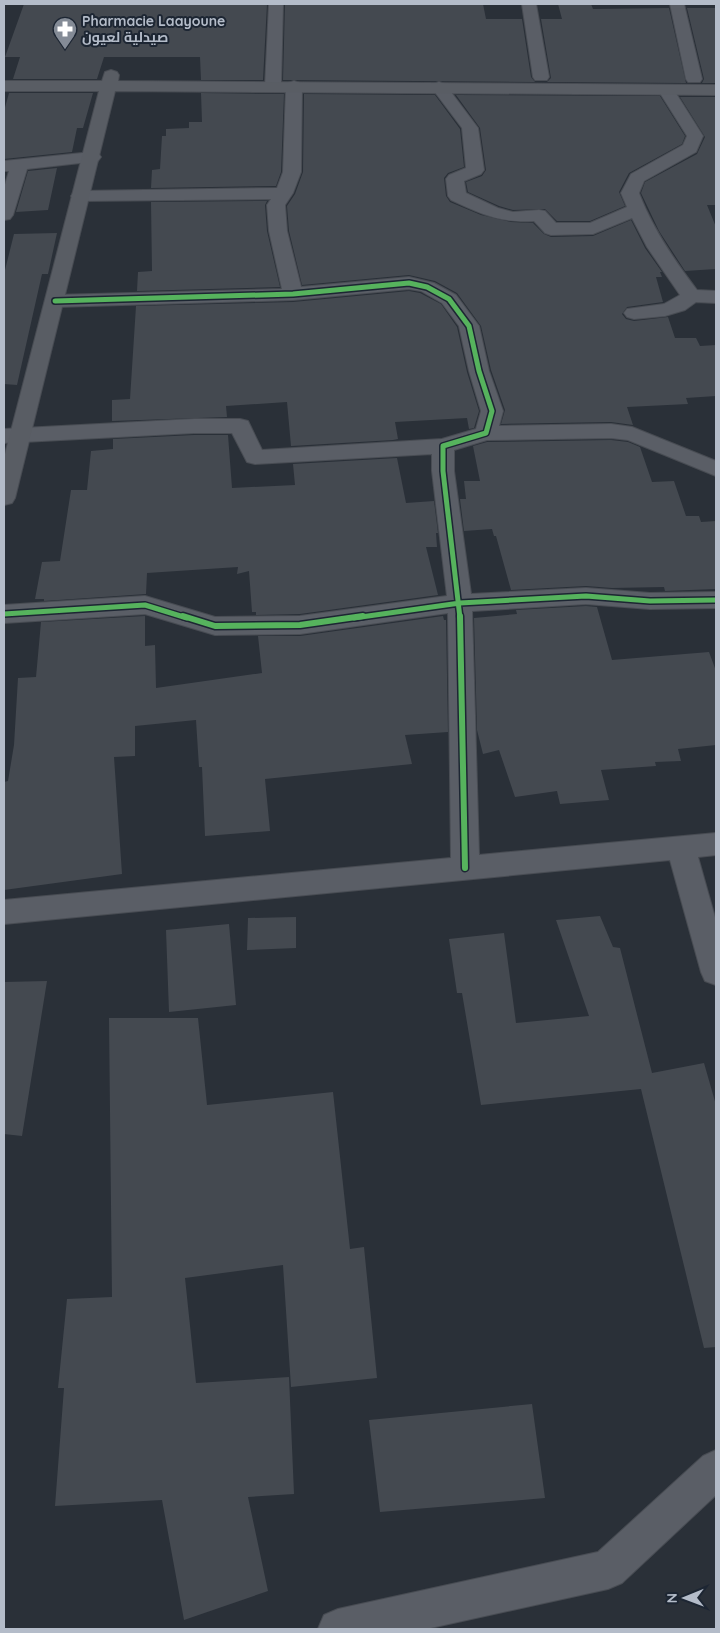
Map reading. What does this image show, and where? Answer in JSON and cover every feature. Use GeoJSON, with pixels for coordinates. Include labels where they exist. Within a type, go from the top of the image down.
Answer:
{"type":"FeatureCollection","features":[{"type":"Feature","properties":{"kind":"street"},"geometry":{"type":"LineString","coordinates":[[273,80],[276,4]]}},
{"type":"Feature","properties":{"kind":"street"},"geometry":{"type":"LineString","coordinates":[[529,4],[540,77]]}},
{"type":"Feature","properties":{"kind":"street"},"geometry":{"type":"LineString","coordinates":[[677,4],[694,79]]}},
{"type":"Feature","properties":{"kind":"street"},"geometry":{"type":"LineString","coordinates":[[4,74],[109,81]]}},
{"type":"Feature","properties":{"kind":"street"},"geometry":{"type":"LineString","coordinates":[[4,86],[109,81],[540,77],[716,79]]}},
{"type":"Feature","properties":{"kind":"street"},"geometry":{"type":"LineString","coordinates":[[273,80],[294,86],[716,90]]}},
{"type":"Feature","properties":{"kind":"street"},"geometry":{"type":"LineString","coordinates":[[4,498],[13,435],[55,301],[80,196],[92,157],[109,81]]}},
{"type":"Feature","properties":{"kind":"street"},"geometry":{"type":"LineString","coordinates":[[293,294],[278,231],[276,205],[284,193],[292,172],[294,86]]}},
{"type":"Feature","properties":{"kind":"street"},"geometry":{"type":"LineString","coordinates":[[438,88],[470,128],[474,150],[475,170],[455,179],[457,196],[492,212],[513,216],[539,215],[551,229],[593,228],[636,210]]}},
{"type":"Feature","properties":{"kind":"street"},"geometry":{"type":"LineString","coordinates":[[666,90],[694,136],[690,148],[637,178],[630,193],[636,210],[657,247],[691,296]]}},
{"type":"Feature","properties":{"kind":"street"},"geometry":{"type":"LineString","coordinates":[[4,215],[12,165],[92,157]]}},
{"type":"Feature","properties":{"kind":"street"},"geometry":{"type":"LineString","coordinates":[[80,196],[284,193]]}},
{"type":"Feature","properties":{"kind":"street"},"geometry":{"type":"LineString","coordinates":[[55,301],[293,294],[409,283],[426,287],[449,300],[469,326],[478,371],[492,411],[486,433]]}},
{"type":"Feature","properties":{"kind":"street"},"geometry":{"type":"LineString","coordinates":[[691,296],[716,297]]}},
{"type":"Feature","properties":{"kind":"street"},"geometry":{"type":"LineString","coordinates":[[634,313],[668,311],[682,306],[691,296]]}},
{"type":"Feature","properties":{"kind":"street"},"geometry":{"type":"LineString","coordinates":[[13,435],[240,426],[255,457],[443,446],[486,433],[610,431],[632,434],[716,469]]}},
{"type":"Feature","properties":{"kind":"street"},"geometry":{"type":"LineString","coordinates":[[443,446],[443,471],[460,603],[465,868]]}},
{"type":"Feature","properties":{"kind":"street"},"geometry":{"type":"LineString","coordinates":[[4,614],[144,605],[215,626],[300,625],[460,603],[586,596],[650,601],[716,600]]}},
{"type":"Feature","properties":{"kind":"street"},"geometry":{"type":"LineString","coordinates":[[4,912],[716,844]]}},
{"type":"Feature","properties":{"kind":"street"},"geometry":{"type":"LineString","coordinates":[[681,847],[716,972]]}},
{"type":"Feature","properties":{"kind":"street"},"geometry":{"type":"LineString","coordinates":[[338,1629],[608,1569],[716,1469]]}},
{"type":"Feature","properties":{"kind":"building"},"geometry":{"type":"Polygon","coordinates":[[[24,4],[267,4],[263,80],[201,80],[200,57],[104,57],[97,79],[13,79],[20,57],[5,57],[24,4]]]}},
{"type":"Feature","properties":{"kind":"building"},"geometry":{"type":"Polygon","coordinates":[[[285,4],[483,4],[486,19],[522,19],[531,77],[535,82],[283,80],[285,4]]]}},
{"type":"Feature","properties":{"kind":"building"},"geometry":{"type":"Polygon","coordinates":[[[558,4],[591,4],[593,9],[669,8],[686,83],[547,82],[551,78],[541,19],[562,19],[558,4]]]}},
{"type":"Feature","properties":{"kind":"building"},"geometry":{"type":"Polygon","coordinates":[[[687,8],[716,8],[716,83],[702,83],[704,79],[687,8]]]}},
{"type":"Feature","properties":{"kind":"building"},"geometry":{"type":"Polygon","coordinates":[[[9,93],[93,93],[83,128],[77,128],[72,152],[4,159],[4,111],[9,93]]]}},
{"type":"Feature","properties":{"kind":"building"},"geometry":{"type":"Polygon","coordinates":[[[201,93],[284,94],[281,172],[276,186],[151,188],[152,170],[160,169],[162,136],[166,136],[166,129],[189,128],[189,122],[202,122],[201,93]]]}},
{"type":"Feature","properties":{"kind":"building"},"geometry":{"type":"Polygon","coordinates":[[[304,94],[435,95],[460,129],[464,167],[448,173],[444,178],[446,196],[450,202],[481,215],[511,222],[533,223],[544,234],[551,237],[593,236],[631,220],[645,248],[662,272],[660,272],[662,277],[656,277],[663,302],[627,307],[622,314],[626,319],[634,321],[668,317],[675,338],[696,338],[700,346],[716,345],[716,396],[686,398],[688,404],[627,407],[633,425],[611,422],[501,424],[505,410],[491,370],[481,326],[457,293],[435,281],[409,275],[302,285],[289,231],[287,206],[295,194],[303,172],[304,94]]]}},
{"type":"Feature","properties":{"kind":"building"},"geometry":{"type":"Polygon","coordinates":[[[456,95],[660,96],[685,136],[682,144],[629,173],[619,192],[625,206],[590,221],[557,221],[545,209],[513,210],[468,192],[466,182],[482,176],[486,170],[480,128],[456,95]]]}},
{"type":"Feature","properties":{"kind":"building"},"geometry":{"type":"Polygon","coordinates":[[[680,97],[716,97],[716,205],[707,205],[716,227],[716,269],[685,271],[659,231],[641,193],[645,182],[697,154],[705,137],[680,97]]]}},
{"type":"Feature","properties":{"kind":"building"},"geometry":{"type":"Polygon","coordinates":[[[57,168],[48,210],[16,212],[28,171],[57,168]]]}},
{"type":"Feature","properties":{"kind":"building"},"geometry":{"type":"Polygon","coordinates":[[[267,201],[265,205],[267,231],[280,287],[137,291],[138,272],[152,271],[151,202],[267,201]]]}},
{"type":"Feature","properties":{"kind":"building"},"geometry":{"type":"Polygon","coordinates":[[[57,233],[48,274],[42,274],[17,385],[4,384],[4,274],[14,234],[57,233]]]}},
{"type":"Feature","properties":{"kind":"building"},"geometry":{"type":"Polygon","coordinates":[[[409,291],[420,293],[441,304],[457,327],[467,372],[479,411],[474,428],[469,429],[467,418],[395,422],[398,439],[291,446],[287,402],[226,406],[227,417],[112,421],[112,400],[130,399],[136,306],[293,302],[409,291]]]}},
{"type":"Feature","properties":{"kind":"building"},"geometry":{"type":"Polygon","coordinates":[[[228,435],[232,488],[295,485],[293,464],[397,458],[406,503],[434,501],[438,533],[436,533],[437,547],[426,547],[438,595],[300,614],[256,615],[256,612],[252,612],[249,571],[237,574],[238,567],[147,573],[146,594],[44,601],[44,599],[35,599],[42,562],[60,561],[71,490],[87,490],[91,451],[113,449],[113,439],[228,435]]]}},
{"type":"Feature","properties":{"kind":"building"},"geometry":{"type":"Polygon","coordinates":[[[611,440],[628,442],[640,447],[652,482],[674,481],[686,516],[699,516],[701,522],[716,521],[716,589],[665,591],[664,587],[612,588],[586,586],[511,590],[496,536],[494,536],[492,529],[464,531],[460,499],[466,499],[464,481],[480,481],[473,446],[487,442],[611,440]]]}},
{"type":"Feature","properties":{"kind":"building"},"geometry":{"type":"Polygon","coordinates":[[[597,607],[612,660],[709,652],[716,671],[716,745],[678,749],[681,761],[655,762],[656,766],[601,770],[609,800],[560,804],[557,791],[515,797],[499,750],[483,754],[477,730],[474,618],[517,614],[516,610],[597,607]]]}},
{"type":"Feature","properties":{"kind":"building"},"geometry":{"type":"Polygon","coordinates":[[[145,616],[145,646],[155,645],[156,688],[262,673],[258,636],[300,636],[443,616],[444,620],[446,620],[448,732],[405,735],[412,764],[265,779],[270,831],[205,836],[202,767],[199,767],[196,720],[135,726],[135,756],[114,757],[122,874],[4,890],[4,782],[8,781],[14,745],[18,678],[36,677],[41,622],[145,616]]]}},
{"type":"Feature","properties":{"kind":"building"},"geometry":{"type":"Polygon","coordinates":[[[600,916],[613,947],[620,948],[652,1073],[704,1063],[716,1105],[716,1347],[704,1348],[641,1089],[481,1105],[462,993],[457,993],[449,939],[504,933],[516,1023],[589,1016],[556,920],[600,916]]]}},
{"type":"Feature","properties":{"kind":"building"},"geometry":{"type":"Polygon","coordinates":[[[296,917],[296,948],[247,950],[248,918],[296,917]]]}},
{"type":"Feature","properties":{"kind":"building"},"geometry":{"type":"Polygon","coordinates":[[[229,924],[236,1005],[169,1012],[166,930],[229,924]]]}},
{"type":"Feature","properties":{"kind":"building"},"geometry":{"type":"Polygon","coordinates":[[[47,981],[22,1136],[4,1134],[4,982],[47,981]]]}},
{"type":"Feature","properties":{"kind":"building"},"geometry":{"type":"Polygon","coordinates":[[[109,1018],[198,1018],[207,1105],[333,1092],[350,1249],[364,1247],[377,1378],[291,1387],[283,1265],[185,1278],[196,1383],[289,1377],[294,1494],[248,1497],[268,1591],[184,1620],[162,1500],[55,1506],[64,1388],[58,1388],[67,1299],[112,1297],[109,1018]]]}},
{"type":"Feature","properties":{"kind":"building"},"geometry":{"type":"Polygon","coordinates":[[[532,1404],[545,1498],[380,1512],[369,1420],[532,1404]]]}},
{"type":"Feature","properties":{"kind":"cycle path"},"geometry":{"type":"LineString","coordinates":[[55,301],[293,294],[409,283],[427,287],[449,299],[469,326],[479,371],[492,411],[486,433],[443,446],[443,471],[460,603],[465,868]]}},
{"type":"Feature","properties":{"kind":"cycle path"},"geometry":{"type":"LineString","coordinates":[[4,614],[145,605],[215,626],[300,625],[460,603],[586,596],[650,601],[716,600]]}},
{"type":"Feature","properties":{"kind":"place","name":"Pharmacie Laayoune صيدلية لعيون"},"geometry":{"type":"Point","coordinates":[65,50]}}]}
